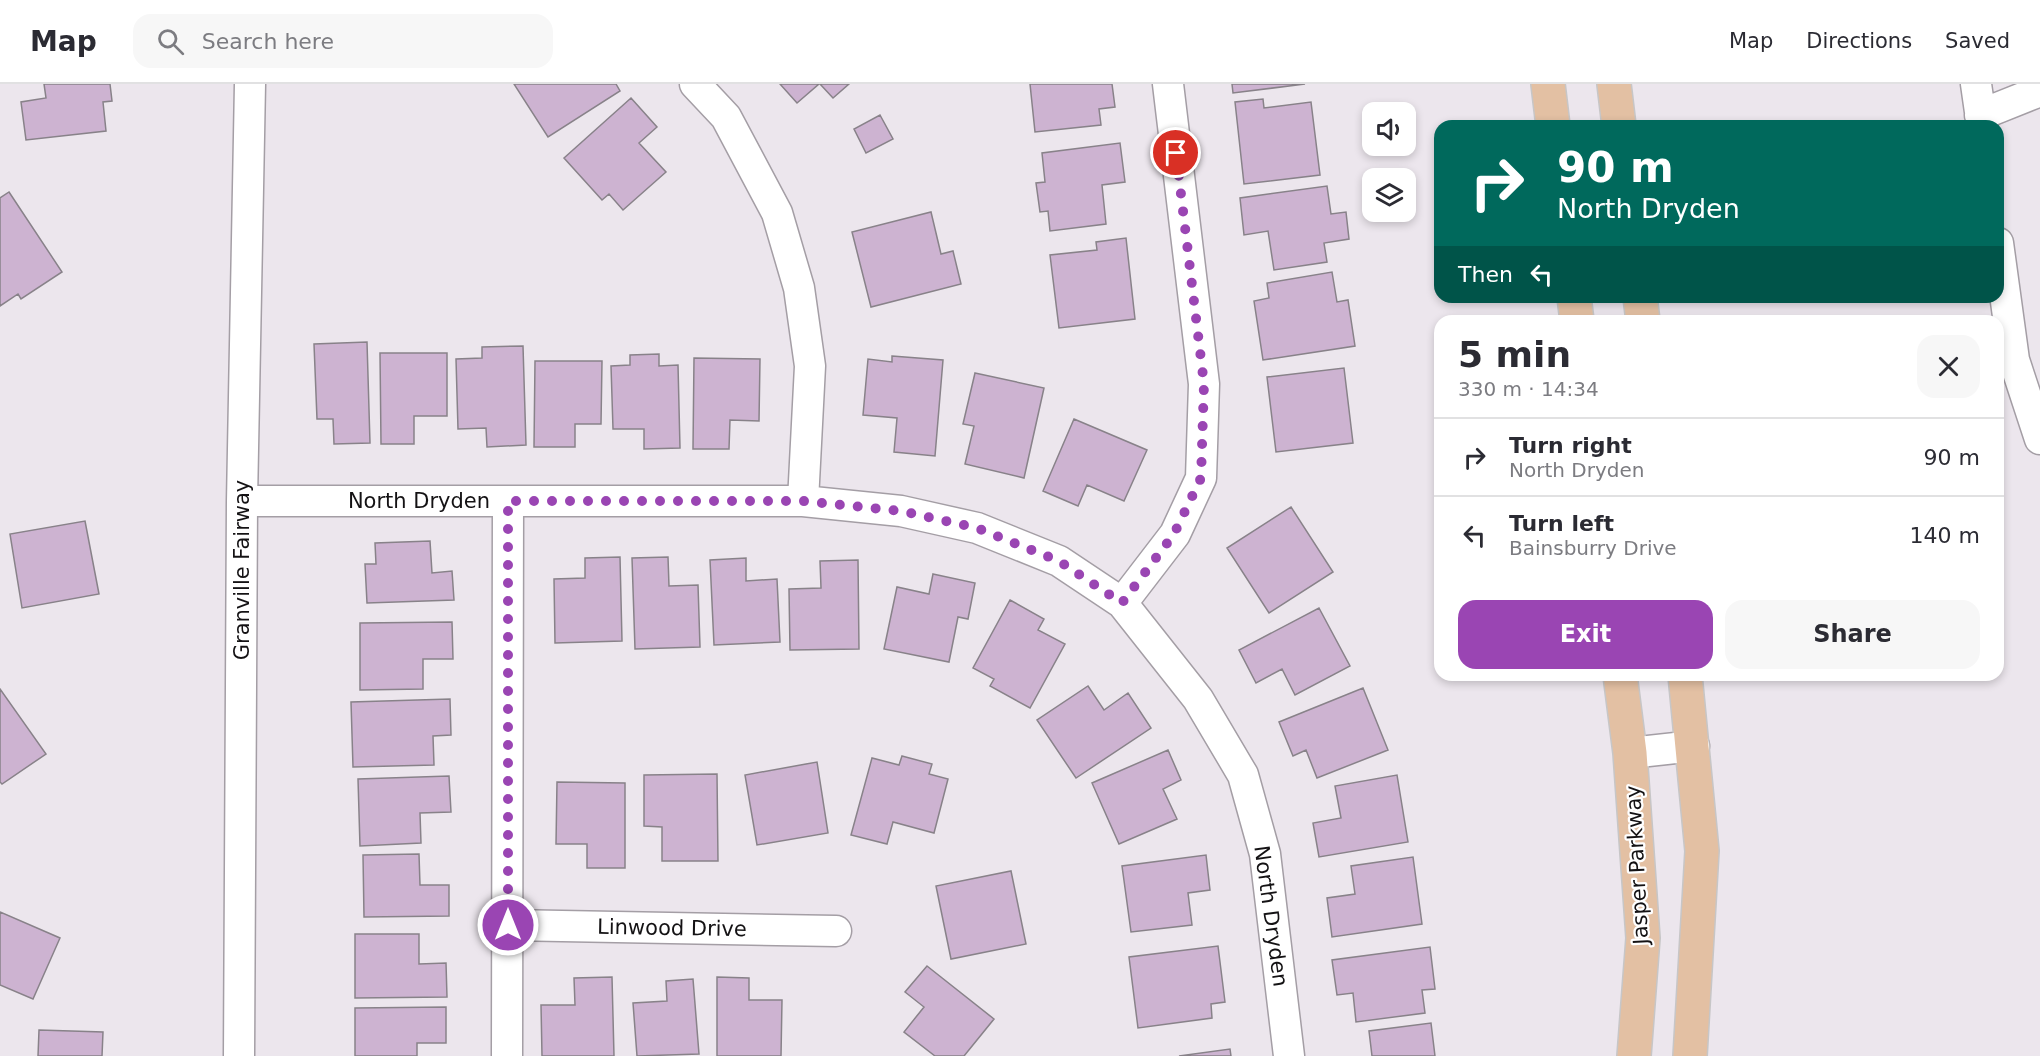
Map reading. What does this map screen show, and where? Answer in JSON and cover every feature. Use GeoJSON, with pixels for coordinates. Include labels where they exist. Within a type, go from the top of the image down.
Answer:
{"type":"FeatureCollection","features":[{"type":"Feature","properties":{"kind":"main road"},"geometry":{"type":"LineString","coordinates":[[1548,84],[1552,120]]}},
{"type":"Feature","properties":{"kind":"main road"},"geometry":{"type":"LineString","coordinates":[[1614,84],[1618,120]]}},
{"type":"Feature","properties":{"kind":"main road","name":"Jasper Parkway"},"geometry":{"type":"LineString","coordinates":[[1621,681],[1630,753],[1643,938],[1634,1056]]}},
{"type":"Feature","properties":{"kind":"main road"},"geometry":{"type":"LineString","coordinates":[[1686,681],[1694,746],[1702,851],[1690,1056]]}},
{"type":"Feature","properties":{"kind":"street","name":"Granville Fairway"},"geometry":{"type":"LineString","coordinates":[[239,1056],[242,501],[249,84]]}},
{"type":"Feature","properties":{"kind":"street"},"geometry":{"type":"LineString","coordinates":[[695,84],[726,117],[777,213],[799,288],[810,366],[803,501]]}},
{"type":"Feature","properties":{"kind":"street"},"geometry":{"type":"LineString","coordinates":[[1122,603],[1174,534],[1201,478],[1204,384],[1168,84]]}},
{"type":"Feature","properties":{"kind":"street"},"geometry":{"type":"LineString","coordinates":[[1976,84],[1981,120],[2040,91]]}},
{"type":"Feature","properties":{"kind":"street"},"geometry":{"type":"LineString","coordinates":[[2004,287],[2014,360],[2040,440]]}},
{"type":"Feature","properties":{"kind":"street","name":"North Dryden"},"geometry":{"type":"LineString","coordinates":[[242,501],[803,501],[901,511],[977,528],[1059,561],[1122,603],[1198,699],[1243,775],[1265,854],[1289,1056]]}},
{"type":"Feature","properties":{"kind":"street"},"geometry":{"type":"LineString","coordinates":[[507,1056],[508,501]]}},
{"type":"Feature","properties":{"kind":"street"},"geometry":{"type":"LineString","coordinates":[[1630,753],[1694,746]]}},
{"type":"Feature","properties":{"kind":"street","name":"Linwood Drive"},"geometry":{"type":"LineString","coordinates":[[508,925],[836,931]]}},
{"type":"Feature","properties":{"kind":"building"},"geometry":{"type":"Polygon","coordinates":[[[44,84],[110,84],[112,101],[103,102],[106,131],[26,140],[21,102],[46,98],[44,84]]]}},
{"type":"Feature","properties":{"kind":"building"},"geometry":{"type":"Polygon","coordinates":[[[514,84],[616,84],[620,91],[548,137],[514,84]]]}},
{"type":"Feature","properties":{"kind":"building"},"geometry":{"type":"Polygon","coordinates":[[[780,84],[819,84],[797,103],[780,84]]]}},
{"type":"Feature","properties":{"kind":"building"},"geometry":{"type":"Polygon","coordinates":[[[820,84],[849,84],[833,98],[820,84]]]}},
{"type":"Feature","properties":{"kind":"building"},"geometry":{"type":"Polygon","coordinates":[[[1030,84],[1112,84],[1115,107],[1099,109],[1101,125],[1035,132],[1030,84]]]}},
{"type":"Feature","properties":{"kind":"building"},"geometry":{"type":"Polygon","coordinates":[[[1232,84],[1305,84],[1233,93],[1232,84]]]}},
{"type":"Feature","properties":{"kind":"building"},"geometry":{"type":"Polygon","coordinates":[[[631,98],[657,127],[639,143],[666,172],[623,210],[609,194],[602,200],[564,158],[631,98]]]}},
{"type":"Feature","properties":{"kind":"building"},"geometry":{"type":"Polygon","coordinates":[[[1263,99],[1264,108],[1311,102],[1320,175],[1244,184],[1235,102],[1263,99]]]}},
{"type":"Feature","properties":{"kind":"building"},"geometry":{"type":"Polygon","coordinates":[[[880,115],[893,139],[866,153],[854,129],[880,115]]]}},
{"type":"Feature","properties":{"kind":"building"},"geometry":{"type":"Polygon","coordinates":[[[1120,143],[1125,182],[1102,185],[1106,224],[1050,231],[1048,211],[1040,212],[1036,183],[1045,182],[1042,153],[1120,143]]]}},
{"type":"Feature","properties":{"kind":"building"},"geometry":{"type":"Polygon","coordinates":[[[1327,186],[1331,214],[1346,212],[1349,239],[1324,243],[1327,262],[1274,270],[1268,231],[1244,235],[1240,198],[1327,186]]]}},
{"type":"Feature","properties":{"kind":"building"},"geometry":{"type":"Polygon","coordinates":[[[9,192],[62,272],[21,299],[18,294],[0,306],[0,198],[9,192]]]}},
{"type":"Feature","properties":{"kind":"building"},"geometry":{"type":"Polygon","coordinates":[[[931,212],[941,254],[953,251],[961,284],[871,307],[852,232],[931,212]]]}},
{"type":"Feature","properties":{"kind":"building"},"geometry":{"type":"Polygon","coordinates":[[[1126,238],[1135,319],[1059,328],[1050,255],[1097,250],[1096,242],[1126,238]]]}},
{"type":"Feature","properties":{"kind":"building"},"geometry":{"type":"Polygon","coordinates":[[[1332,272],[1337,302],[1348,300],[1355,346],[1263,360],[1254,301],[1269,298],[1267,283],[1332,272]]]}},
{"type":"Feature","properties":{"kind":"building"},"geometry":{"type":"Polygon","coordinates":[[[367,342],[370,443],[334,444],[333,419],[317,419],[314,344],[367,342]]]}},
{"type":"Feature","properties":{"kind":"building"},"geometry":{"type":"Polygon","coordinates":[[[523,346],[526,445],[487,447],[486,428],[458,429],[456,359],[482,358],[482,347],[523,346]]]}},
{"type":"Feature","properties":{"kind":"building"},"geometry":{"type":"Polygon","coordinates":[[[380,353],[447,353],[447,416],[414,416],[414,444],[381,444],[380,353]]]}},
{"type":"Feature","properties":{"kind":"building"},"geometry":{"type":"Polygon","coordinates":[[[659,354],[659,366],[678,365],[680,448],[644,449],[644,429],[613,429],[611,366],[630,365],[630,355],[659,354]]]}},
{"type":"Feature","properties":{"kind":"building"},"geometry":{"type":"Polygon","coordinates":[[[892,356],[943,360],[935,456],[894,452],[897,418],[863,415],[868,359],[892,362],[892,356]]]}},
{"type":"Feature","properties":{"kind":"building"},"geometry":{"type":"Polygon","coordinates":[[[694,358],[760,359],[759,421],[730,420],[729,449],[693,449],[694,358]]]}},
{"type":"Feature","properties":{"kind":"building"},"geometry":{"type":"Polygon","coordinates":[[[535,361],[602,361],[601,424],[575,424],[575,447],[534,447],[535,361]]]}},
{"type":"Feature","properties":{"kind":"building"},"geometry":{"type":"Polygon","coordinates":[[[1344,368],[1353,443],[1276,452],[1267,377],[1344,368]]]}},
{"type":"Feature","properties":{"kind":"building"},"geometry":{"type":"Polygon","coordinates":[[[975,373],[1044,388],[1024,478],[965,464],[974,426],[963,424],[975,373]]]}},
{"type":"Feature","properties":{"kind":"building"},"geometry":{"type":"Polygon","coordinates":[[[1074,419],[1147,450],[1124,501],[1087,485],[1078,506],[1043,491],[1074,419]]]}},
{"type":"Feature","properties":{"kind":"building"},"geometry":{"type":"Polygon","coordinates":[[[1291,507],[1333,572],[1269,613],[1227,548],[1291,507]]]}},
{"type":"Feature","properties":{"kind":"building"},"geometry":{"type":"Polygon","coordinates":[[[85,521],[99,594],[22,608],[10,534],[85,521]]]}},
{"type":"Feature","properties":{"kind":"building"},"geometry":{"type":"Polygon","coordinates":[[[430,541],[432,573],[452,571],[454,600],[367,603],[365,564],[376,564],[375,543],[430,541]]]}},
{"type":"Feature","properties":{"kind":"building"},"geometry":{"type":"Polygon","coordinates":[[[620,557],[622,641],[555,643],[554,579],[585,578],[585,558],[620,557]]]}},
{"type":"Feature","properties":{"kind":"building"},"geometry":{"type":"Polygon","coordinates":[[[668,557],[669,586],[698,585],[700,647],[635,649],[632,558],[668,557]]]}},
{"type":"Feature","properties":{"kind":"building"},"geometry":{"type":"Polygon","coordinates":[[[746,558],[746,581],[777,579],[780,642],[714,645],[710,560],[746,558]]]}},
{"type":"Feature","properties":{"kind":"building"},"geometry":{"type":"Polygon","coordinates":[[[858,560],[859,649],[790,650],[789,589],[821,588],[820,561],[858,560]]]}},
{"type":"Feature","properties":{"kind":"building"},"geometry":{"type":"Polygon","coordinates":[[[933,574],[975,583],[968,619],[958,617],[949,662],[884,649],[897,587],[929,594],[933,574]]]}},
{"type":"Feature","properties":{"kind":"building"},"geometry":{"type":"Polygon","coordinates":[[[1010,600],[1044,619],[1038,630],[1065,644],[1030,708],[990,686],[994,679],[973,668],[1010,600]]]}},
{"type":"Feature","properties":{"kind":"building"},"geometry":{"type":"Polygon","coordinates":[[[1319,608],[1350,666],[1295,695],[1282,669],[1256,683],[1239,650],[1319,608]]]}},
{"type":"Feature","properties":{"kind":"building"},"geometry":{"type":"Polygon","coordinates":[[[452,622],[453,659],[423,659],[423,689],[360,690],[360,623],[452,622]]]}},
{"type":"Feature","properties":{"kind":"building"},"geometry":{"type":"Polygon","coordinates":[[[1088,686],[1104,710],[1128,693],[1151,728],[1076,778],[1037,720],[1088,686]]]}},
{"type":"Feature","properties":{"kind":"building"},"geometry":{"type":"Polygon","coordinates":[[[1363,688],[1388,750],[1317,778],[1306,750],[1293,756],[1279,722],[1363,688]]]}},
{"type":"Feature","properties":{"kind":"building"},"geometry":{"type":"Polygon","coordinates":[[[0,689],[46,754],[2,784],[0,782],[0,689]]]}},
{"type":"Feature","properties":{"kind":"building"},"geometry":{"type":"Polygon","coordinates":[[[450,699],[451,735],[433,736],[434,765],[353,767],[351,702],[450,699]]]}},
{"type":"Feature","properties":{"kind":"building"},"geometry":{"type":"Polygon","coordinates":[[[1168,750],[1181,780],[1163,789],[1177,819],[1119,844],[1092,783],[1168,750]]]}},
{"type":"Feature","properties":{"kind":"building"},"geometry":{"type":"Polygon","coordinates":[[[902,756],[932,764],[929,774],[948,779],[934,833],[893,822],[887,844],[851,835],[872,758],[899,765],[902,756]]]}},
{"type":"Feature","properties":{"kind":"building"},"geometry":{"type":"Polygon","coordinates":[[[817,762],[828,833],[757,845],[745,775],[817,762]]]}},
{"type":"Feature","properties":{"kind":"building"},"geometry":{"type":"Polygon","coordinates":[[[717,774],[718,861],[662,861],[662,827],[644,826],[644,775],[717,774]]]}},
{"type":"Feature","properties":{"kind":"building"},"geometry":{"type":"Polygon","coordinates":[[[1397,775],[1408,842],[1319,857],[1313,823],[1341,818],[1335,786],[1397,775]]]}},
{"type":"Feature","properties":{"kind":"building"},"geometry":{"type":"Polygon","coordinates":[[[449,776],[451,812],[420,813],[421,843],[360,846],[358,779],[449,776]]]}},
{"type":"Feature","properties":{"kind":"building"},"geometry":{"type":"Polygon","coordinates":[[[557,782],[625,783],[625,868],[587,868],[587,844],[556,844],[557,782]]]}},
{"type":"Feature","properties":{"kind":"building"},"geometry":{"type":"Polygon","coordinates":[[[419,854],[420,885],[449,885],[449,916],[364,917],[363,855],[419,854]]]}},
{"type":"Feature","properties":{"kind":"building"},"geometry":{"type":"Polygon","coordinates":[[[1206,855],[1210,890],[1188,893],[1192,925],[1131,932],[1122,866],[1206,855]]]}},
{"type":"Feature","properties":{"kind":"building"},"geometry":{"type":"Polygon","coordinates":[[[1413,857],[1422,924],[1332,937],[1327,898],[1355,894],[1351,866],[1413,857]]]}},
{"type":"Feature","properties":{"kind":"building"},"geometry":{"type":"Polygon","coordinates":[[[1011,871],[1026,944],[951,959],[936,886],[1011,871]]]}},
{"type":"Feature","properties":{"kind":"building"},"geometry":{"type":"Polygon","coordinates":[[[0,912],[60,938],[33,999],[0,985],[0,912]]]}},
{"type":"Feature","properties":{"kind":"building"},"geometry":{"type":"Polygon","coordinates":[[[355,934],[419,934],[419,964],[446,963],[447,997],[355,998],[355,934]]]}},
{"type":"Feature","properties":{"kind":"building"},"geometry":{"type":"Polygon","coordinates":[[[1218,946],[1225,1002],[1211,1004],[1212,1018],[1138,1028],[1129,957],[1218,946]]]}},
{"type":"Feature","properties":{"kind":"building"},"geometry":{"type":"Polygon","coordinates":[[[1430,947],[1435,989],[1422,990],[1425,1013],[1356,1022],[1353,993],[1337,995],[1332,960],[1430,947]]]}},
{"type":"Feature","properties":{"kind":"building"},"geometry":{"type":"Polygon","coordinates":[[[927,966],[994,1019],[964,1056],[935,1056],[904,1032],[924,1007],[905,992],[927,966]]]}},
{"type":"Feature","properties":{"kind":"building"},"geometry":{"type":"Polygon","coordinates":[[[612,977],[614,1056],[542,1056],[541,1005],[575,1005],[574,978],[612,977]]]}},
{"type":"Feature","properties":{"kind":"building"},"geometry":{"type":"Polygon","coordinates":[[[717,977],[749,978],[749,1000],[782,1000],[781,1056],[717,1056],[717,977]]]}},
{"type":"Feature","properties":{"kind":"building"},"geometry":{"type":"Polygon","coordinates":[[[693,979],[699,1054],[637,1056],[633,1003],[667,1001],[666,981],[693,979]]]}},
{"type":"Feature","properties":{"kind":"building"},"geometry":{"type":"Polygon","coordinates":[[[446,1007],[446,1043],[417,1043],[417,1056],[355,1056],[355,1008],[446,1007]]]}},
{"type":"Feature","properties":{"kind":"building"},"geometry":{"type":"Polygon","coordinates":[[[1431,1023],[1435,1056],[1372,1056],[1369,1031],[1431,1023]]]}},
{"type":"Feature","properties":{"kind":"building"},"geometry":{"type":"Polygon","coordinates":[[[39,1030],[103,1032],[102,1056],[38,1056],[39,1030]]]}},
{"type":"Feature","properties":{"kind":"building"},"geometry":{"type":"Polygon","coordinates":[[[1230,1049],[1231,1056],[1179,1056],[1230,1049]]]}},
{"type":"Feature","properties":{"kind":"route"},"geometry":{"type":"LineString","coordinates":[[508,925],[508,501],[803,501],[901,511],[977,528],[1059,561],[1122,603],[1174,534],[1201,478],[1204,384],[1176,153]]}}]}
